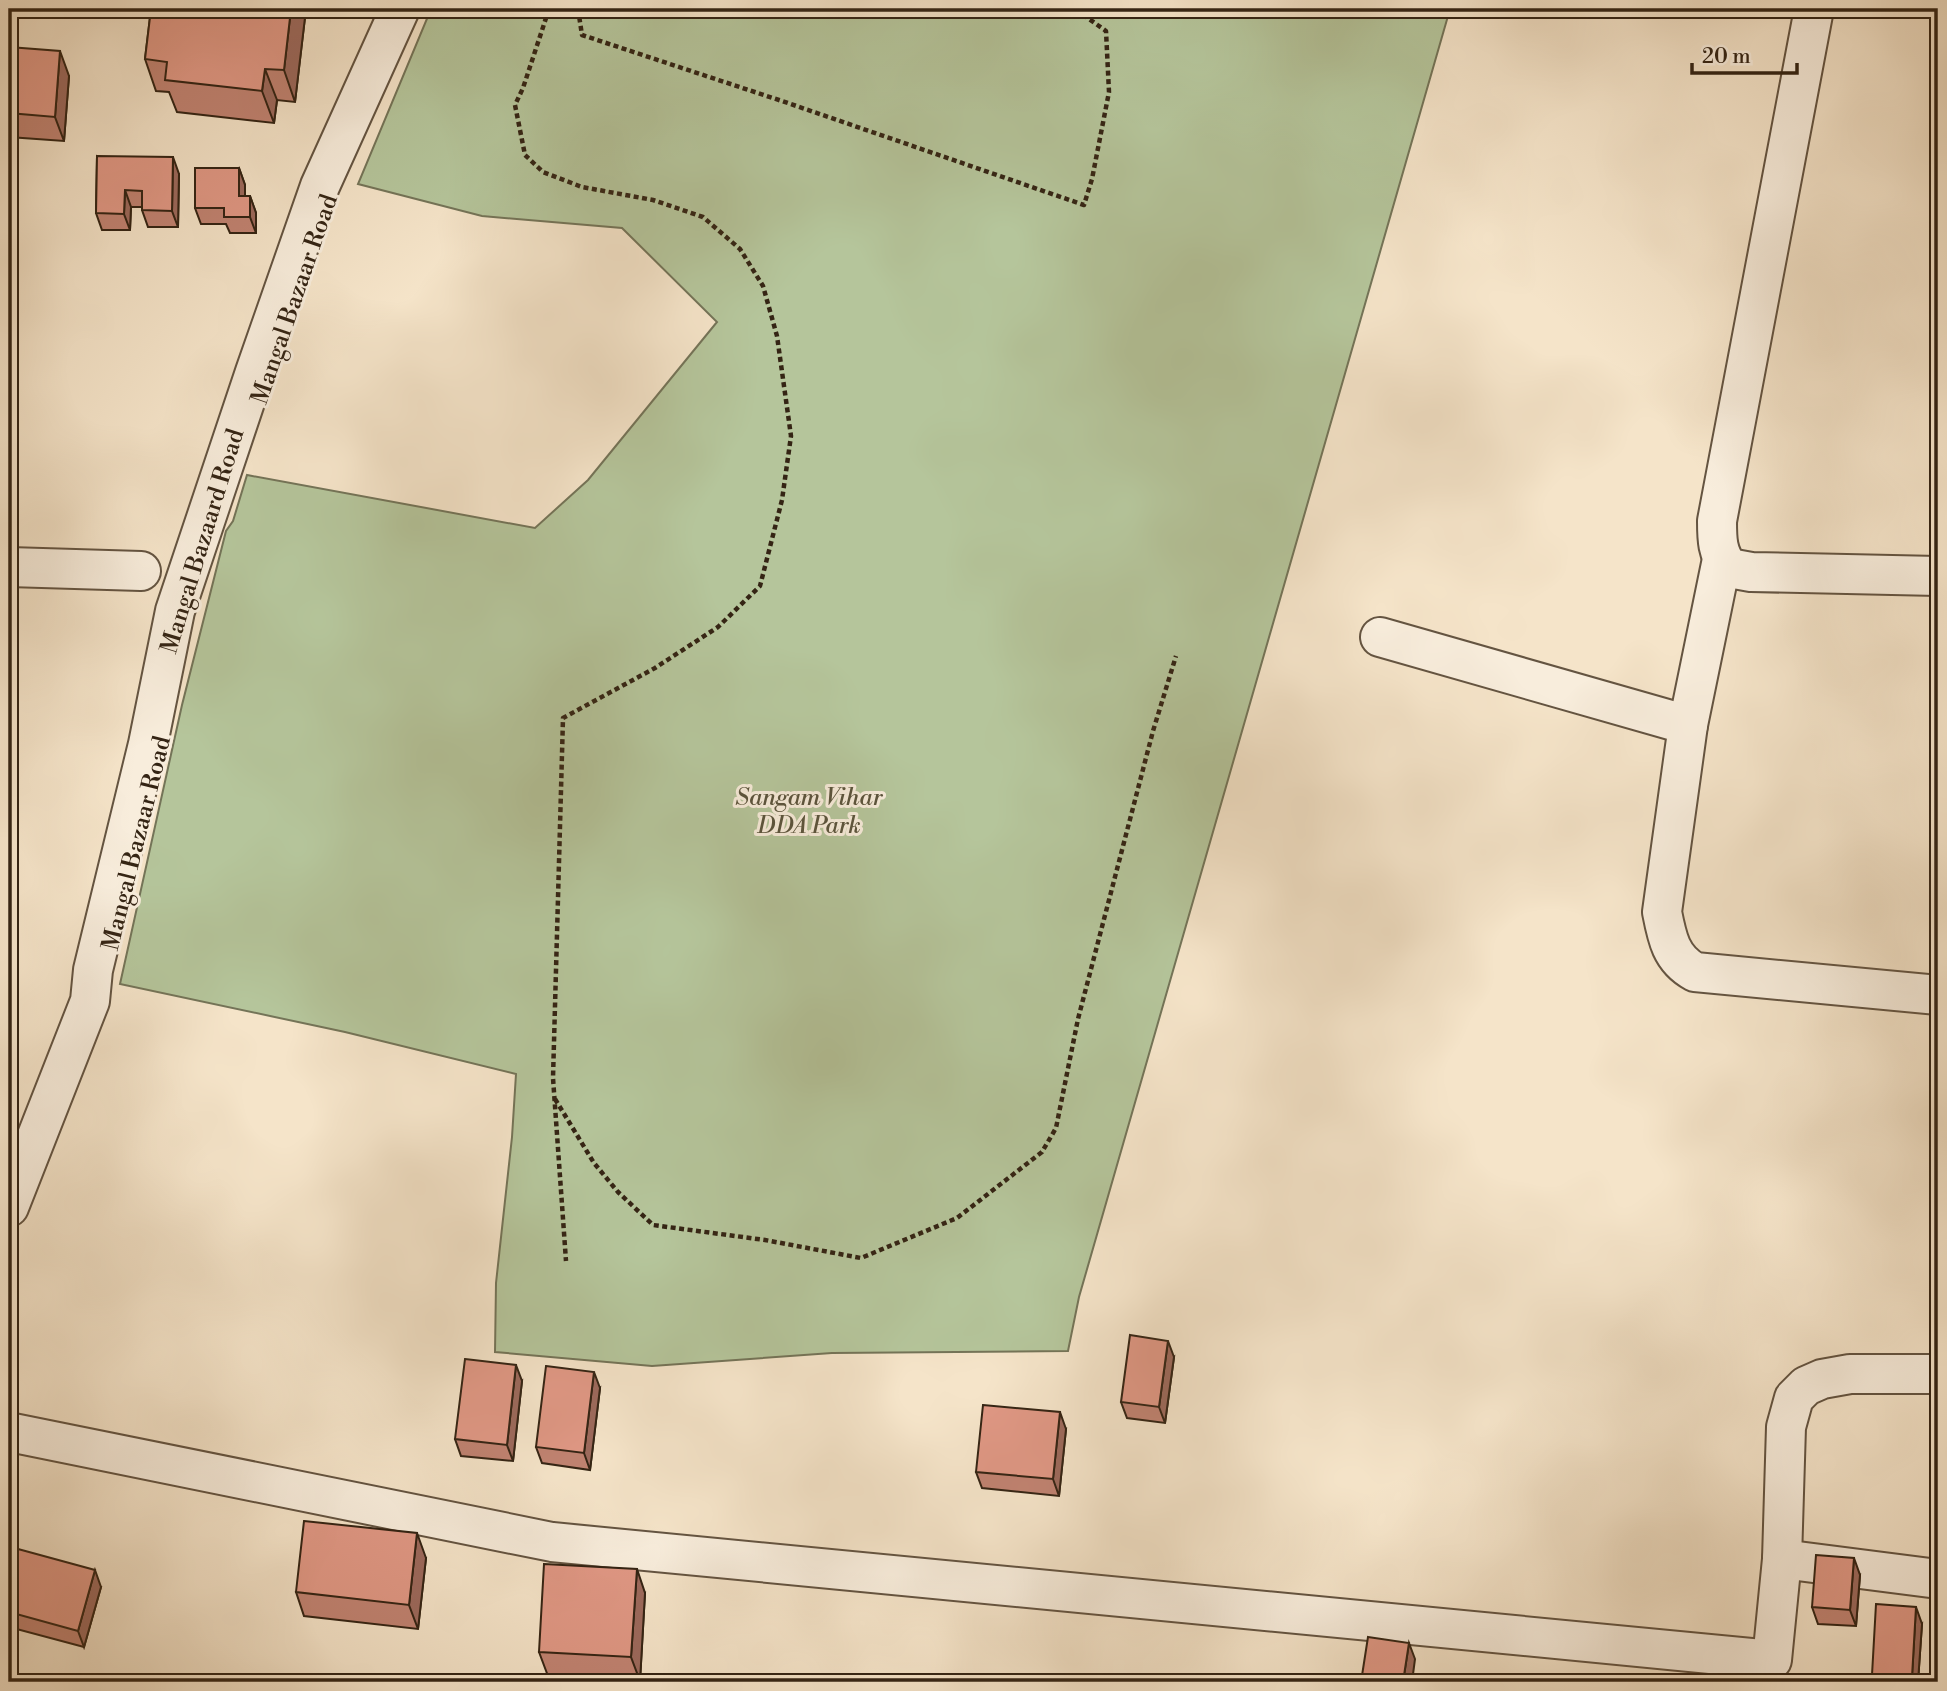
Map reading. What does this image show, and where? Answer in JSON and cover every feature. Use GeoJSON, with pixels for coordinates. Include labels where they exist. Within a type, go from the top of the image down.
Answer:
{"type":"FeatureCollection","features":[{"type":"Feature","properties":{"kind":"street","name":"Mangal Bazaard Road"},"geometry":{"type":"LineString","coordinates":[[9,1207],[90,1001],[93,970],[148,744],[175,611],[320,186],[400,9]]}},
{"type":"Feature","properties":{"kind":"street","name":"Mangal Bazaar Road"},"geometry":{"type":"LineString","coordinates":[[90,1001],[100,981],[137,846],[191,608],[242,457],[273,351],[335,178],[408,9]]}},
{"type":"Feature","properties":{"kind":"street"},"geometry":{"type":"LineString","coordinates":[[1814,9],[1717,521],[1718,545],[1722,559],[1729,568],[1751,572],[1938,576]]}},
{"type":"Feature","properties":{"kind":"street"},"geometry":{"type":"LineString","coordinates":[[1722,559],[1688,725],[1662,912],[1673,954],[1682,965],[1695,972],[1938,995]]}},
{"type":"Feature","properties":{"kind":"street"},"geometry":{"type":"LineString","coordinates":[[9,566],[141,571]]}},
{"type":"Feature","properties":{"kind":"street"},"geometry":{"type":"LineString","coordinates":[[1380,637],[1688,725]]}},
{"type":"Feature","properties":{"kind":"street"},"geometry":{"type":"LineString","coordinates":[[9,1432],[552,1542],[1772,1671],[1782,1559],[1786,1427],[1794,1398],[1806,1386],[1822,1379],[1850,1374],[1938,1374]]}},
{"type":"Feature","properties":{"kind":"street"},"geometry":{"type":"LineString","coordinates":[[1782,1559],[1938,1579]]}},
{"type":"Feature","properties":{"kind":"path"},"geometry":{"type":"LineString","coordinates":[[549,9],[523,88],[514,105],[525,155],[543,172],[582,187],[653,200],[703,217],[740,249],[763,286],[777,336],[791,436],[782,500],[760,586],[718,627],[655,668],[563,718],[553,1078],[566,1261]]}},
{"type":"Feature","properties":{"kind":"path"},"geometry":{"type":"LineString","coordinates":[[578,9],[582,35],[1084,205],[1092,179],[1109,92],[1106,31],[1075,9]]}},
{"type":"Feature","properties":{"kind":"path"},"geometry":{"type":"LineString","coordinates":[[555,1099],[594,1163],[618,1192],[653,1225],[765,1240],[861,1258],[957,1218],[1042,1152],[1056,1128],[1078,1019],[1153,731],[1176,656]]}},
{"type":"Feature","properties":{"kind":"green space","name":"Sangam Vihar DDA Park"},"geometry":{"type":"Polygon","coordinates":[[[431,9],[1450,9],[1079,1297],[1068,1351],[832,1353],[652,1366],[495,1352],[496,1283],[516,1074],[345,1032],[120,984],[182,705],[226,531],[233,521],[247,475],[535,528],[588,480],[717,322],[622,228],[482,216],[358,184],[431,9]]]}},
{"type":"Feature","properties":{"kind":"building"},"geometry":{"type":"Polygon","coordinates":[[[151,9],[291,9],[284,70],[265,69],[262,91],[165,80],[167,62],[145,59],[151,9]]]}},
{"type":"Feature","properties":{"kind":"building"},"geometry":{"type":"Polygon","coordinates":[[[9,47],[60,51],[55,117],[9,113],[9,47]]]}},
{"type":"Feature","properties":{"kind":"building"},"geometry":{"type":"Polygon","coordinates":[[[97,156],[173,157],[172,211],[142,210],[142,191],[125,190],[124,214],[96,213],[97,156]]]}},
{"type":"Feature","properties":{"kind":"building"},"geometry":{"type":"Polygon","coordinates":[[[195,168],[239,168],[239,196],[250,196],[250,217],[224,217],[224,208],[195,208],[195,168]]]}},
{"type":"Feature","properties":{"kind":"building"},"geometry":{"type":"Polygon","coordinates":[[[1130,1335],[1168,1341],[1159,1407],[1121,1402],[1130,1335]]]}},
{"type":"Feature","properties":{"kind":"building"},"geometry":{"type":"Polygon","coordinates":[[[465,1359],[516,1365],[507,1445],[455,1439],[465,1359]]]}},
{"type":"Feature","properties":{"kind":"building"},"geometry":{"type":"Polygon","coordinates":[[[546,1366],[594,1372],[584,1453],[536,1447],[546,1366]]]}},
{"type":"Feature","properties":{"kind":"building"},"geometry":{"type":"Polygon","coordinates":[[[983,1405],[1060,1412],[1053,1479],[976,1472],[983,1405]]]}},
{"type":"Feature","properties":{"kind":"building"},"geometry":{"type":"Polygon","coordinates":[[[304,1521],[417,1533],[409,1605],[296,1592],[304,1521]]]}},
{"type":"Feature","properties":{"kind":"building"},"geometry":{"type":"Polygon","coordinates":[[[18,1549],[95,1570],[78,1631],[9,1612],[9,1583],[18,1549]]]}},
{"type":"Feature","properties":{"kind":"building"},"geometry":{"type":"Polygon","coordinates":[[[1816,1555],[1854,1558],[1850,1610],[1812,1607],[1816,1555]]]}},
{"type":"Feature","properties":{"kind":"building"},"geometry":{"type":"Polygon","coordinates":[[[544,1564],[637,1569],[631,1657],[539,1652],[544,1564]]]}},
{"type":"Feature","properties":{"kind":"building"},"geometry":{"type":"Polygon","coordinates":[[[1876,1604],[1916,1607],[1912,1677],[1872,1675],[1876,1604]]]}},
{"type":"Feature","properties":{"kind":"building"},"geometry":{"type":"Polygon","coordinates":[[[1368,1637],[1409,1643],[1403,1682],[1361,1682],[1368,1637]]]}}]}
